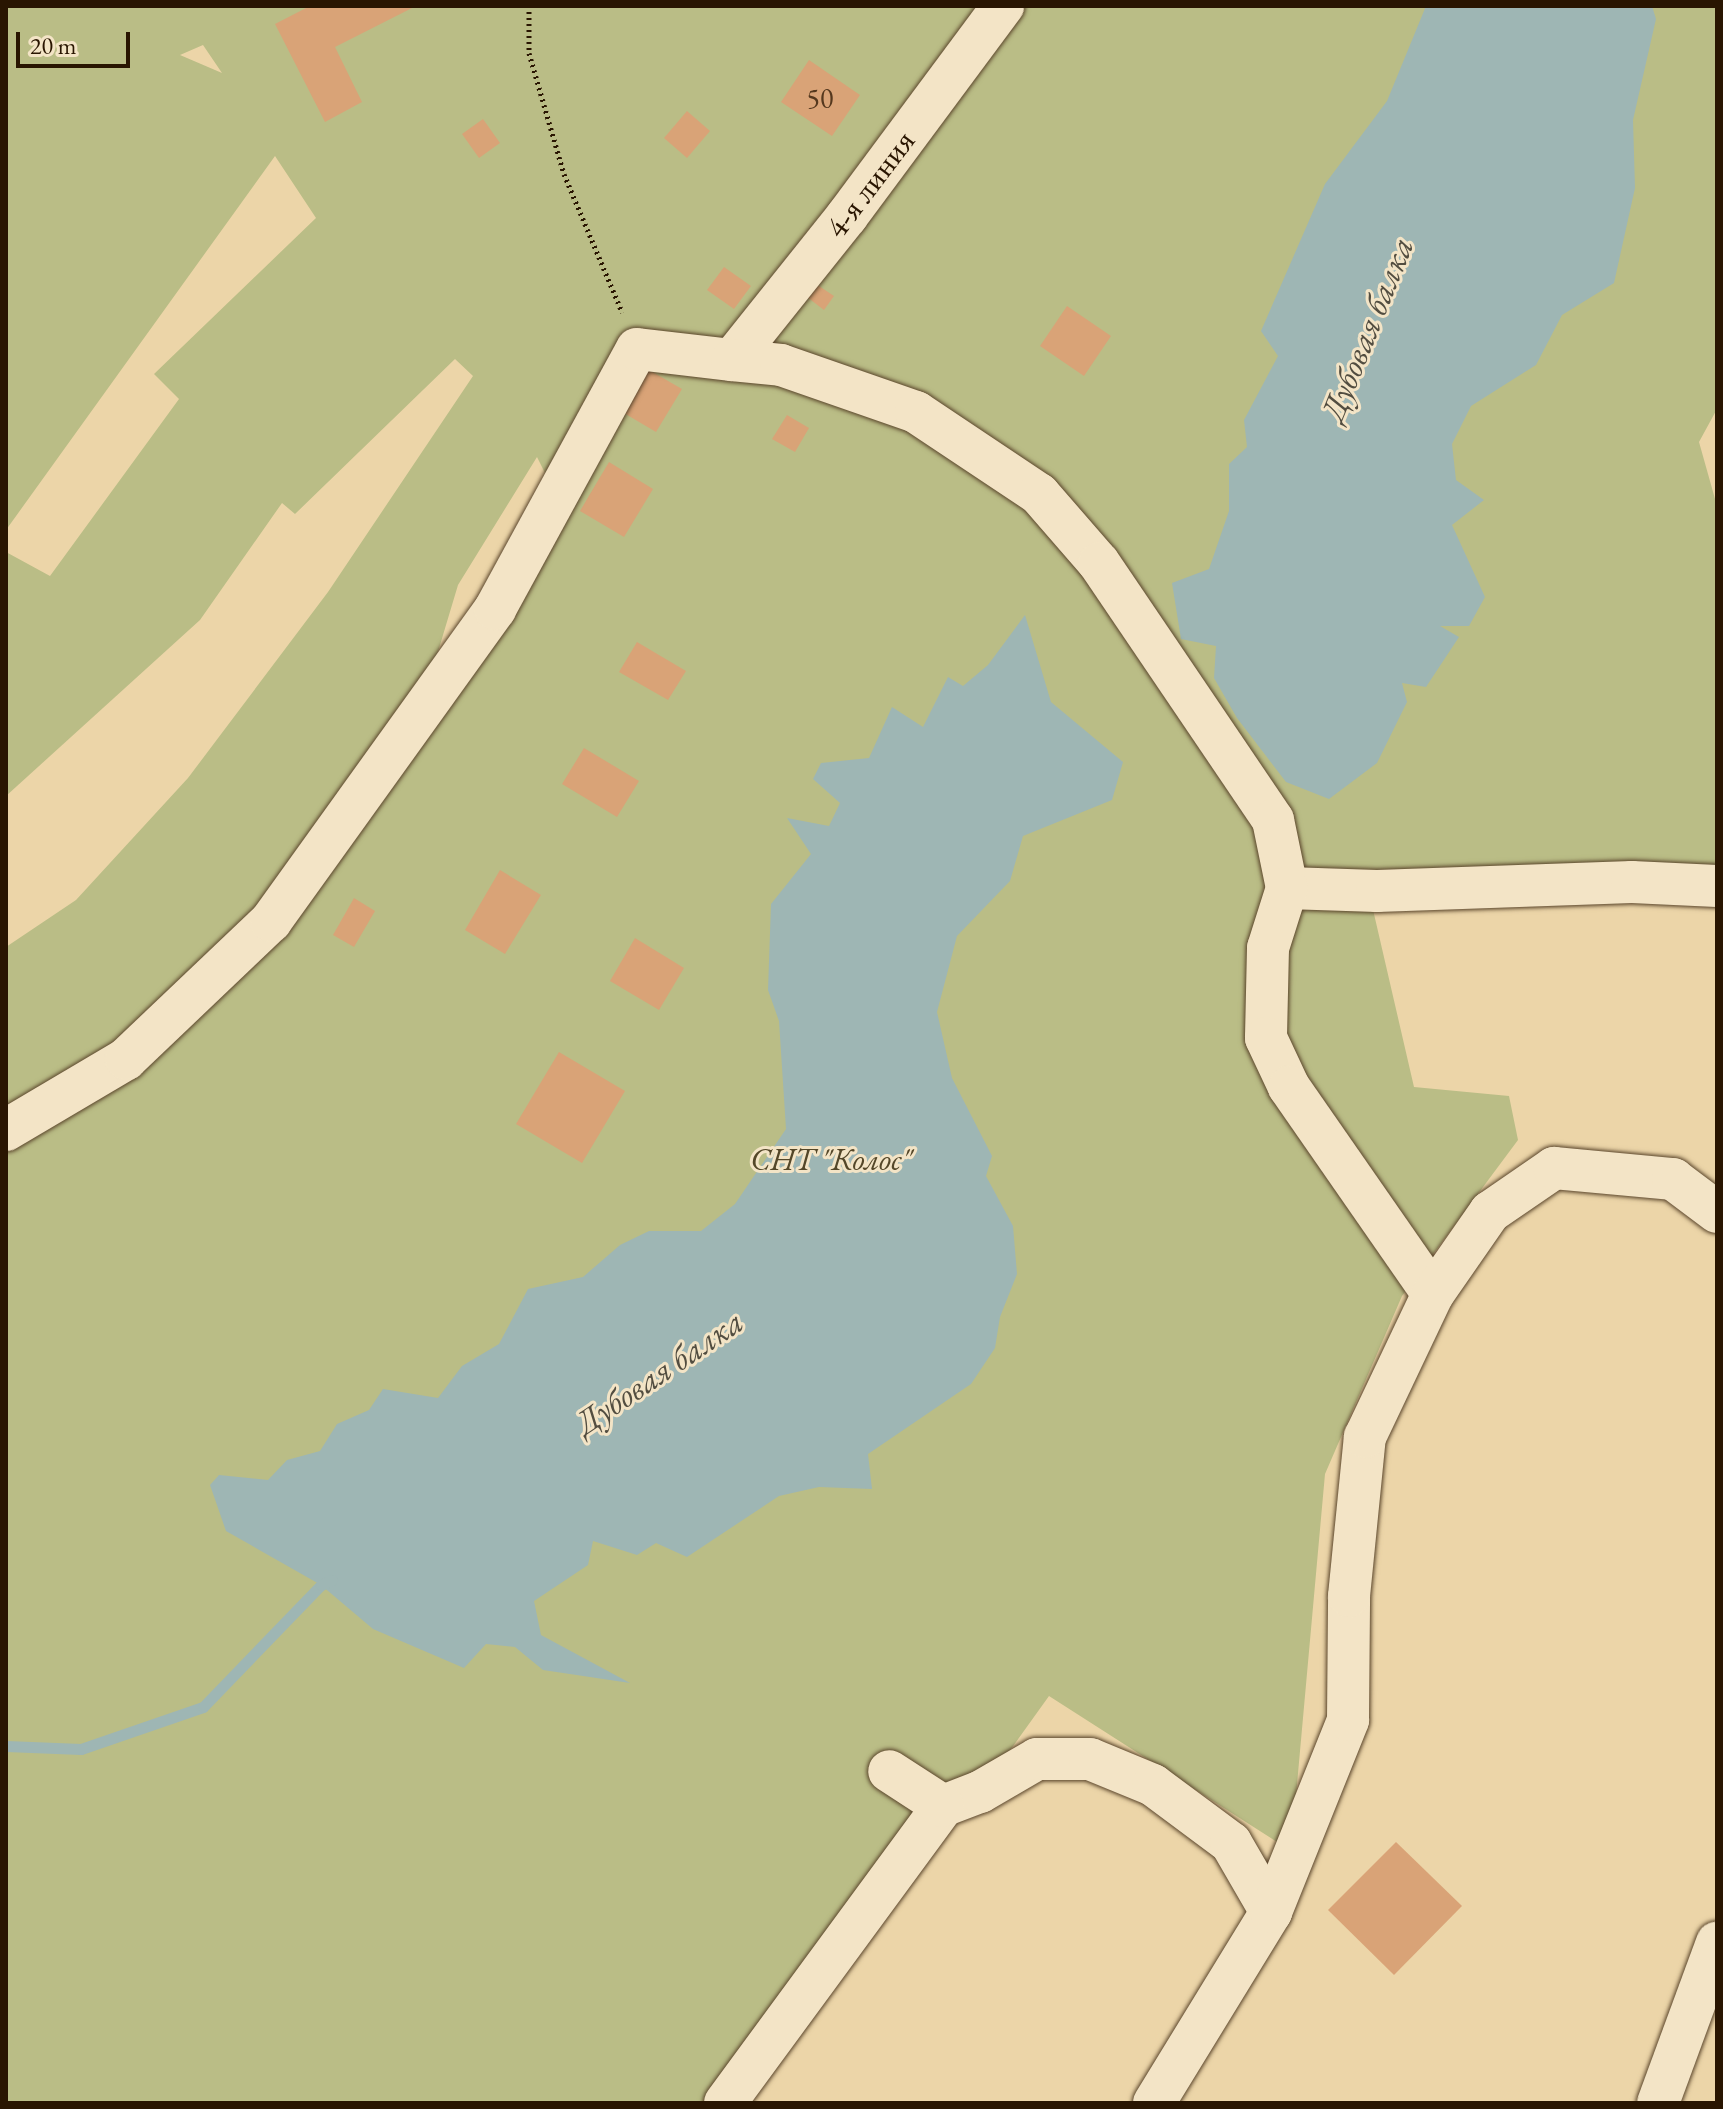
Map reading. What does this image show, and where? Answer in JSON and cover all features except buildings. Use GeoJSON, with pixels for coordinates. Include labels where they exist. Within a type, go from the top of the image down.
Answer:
{"type":"FeatureCollection","features":[{"type":"Feature","properties":{"kind":"street","name":"4-я линия"},"geometry":{"type":"LineString","coordinates":[[732,360],[847,216],[1003,6]]}},
{"type":"Feature","properties":{"kind":"street"},"geometry":{"type":"LineString","coordinates":[[6,1130],[126,1059],[271,921],[495,609],[637,349],[781,365],[916,412],[1039,494],[1099,563],[1273,820],[1287,888],[1268,948],[1266,1038],[1289,1087],[1433,1294]]}},
{"type":"Feature","properties":{"kind":"street"},"geometry":{"type":"LineString","coordinates":[[1287,888],[1377,891],[1632,882],[1717,886]]}},
{"type":"Feature","properties":{"kind":"street"},"geometry":{"type":"LineString","coordinates":[[1154,2103],[1271,1912],[1348,1720],[1349,1596],[1365,1437],[1433,1294],[1490,1212],[1554,1168],[1673,1179],[1717,1212]]}},
{"type":"Feature","properties":{"kind":"street"},"geometry":{"type":"LineString","coordinates":[[725,2103],[943,1806],[980,1792],[1037,1759],[1090,1759],[1153,1785],[1231,1843],[1271,1912]]}},
{"type":"Feature","properties":{"kind":"street"},"geometry":{"type":"LineString","coordinates":[[889,1771],[943,1806]]}},
{"type":"Feature","properties":{"kind":"street"},"geometry":{"type":"LineString","coordinates":[[1658,2103],[1717,1943]]}},
{"type":"Feature","properties":{"kind":"path"},"geometry":{"type":"LineString","coordinates":[[529,6],[529,53],[564,174],[637,349]]}},
{"type":"Feature","properties":{"kind":"green space","name":"СНТ \"Колос\""},"geometry":{"type":"Polygon","coordinates":[[[6,6],[1717,6],[1717,409],[1699,442],[1717,506],[1717,869],[1365,875],[1414,1087],[1509,1096],[1518,1140],[1402,1296],[1325,1474],[1291,1851],[1049,1696],[1003,1760],[710,2103],[6,2103],[6,1147],[115,1049],[6,1116],[6,947],[76,900],[188,778],[328,592],[473,376],[455,359],[295,514],[282,503],[200,620],[6,796],[6,552],[50,576],[179,399],[154,374],[316,218],[275,156],[6,530],[6,6]],[[203,45],[180,55],[222,73],[203,45]],[[537,457],[458,585],[428,685],[565,513],[537,457]]]}},
{"type":"Feature","properties":{"kind":"water"},"geometry":{"type":"Polygon","coordinates":[[[1426,6],[1652,6],[1656,19],[1633,120],[1635,188],[1614,283],[1562,315],[1536,365],[1471,406],[1452,444],[1456,480],[1484,500],[1452,525],[1485,597],[1469,626],[1440,626],[1459,637],[1426,687],[1402,683],[1407,702],[1377,763],[1329,799],[1286,782],[1237,718],[1214,678],[1216,646],[1181,639],[1172,583],[1209,569],[1229,511],[1229,464],[1247,447],[1244,420],[1278,356],[1261,331],[1325,184],[1387,101],[1426,6]]]}},
{"type":"Feature","properties":{"kind":"water"},"geometry":{"type":"Polygon","coordinates":[[[1025,615],[1051,702],[1123,762],[1112,800],[1023,836],[1010,881],[957,936],[937,1012],[952,1078],[992,1156],[986,1176],[1013,1226],[1017,1274],[1000,1317],[995,1348],[971,1384],[868,1454],[872,1489],[819,1487],[779,1496],[687,1557],[656,1543],[637,1555],[593,1541],[588,1565],[534,1601],[541,1635],[630,1683],[543,1670],[515,1647],[486,1644],[464,1668],[373,1629],[321,1585],[226,1531],[210,1485],[219,1475],[268,1480],[287,1460],[320,1451],[337,1424],[369,1410],[383,1389],[438,1398],[462,1366],[499,1344],[528,1289],[583,1277],[620,1245],[649,1231],[701,1231],[735,1204],[786,1129],[779,1021],[768,990],[771,904],[811,854],[787,818],[829,826],[840,803],[813,779],[821,763],[869,758],[892,707],[923,727],[948,677],[963,686],[988,665],[1025,615]]]}},
{"type":"Feature","properties":{"kind":"waterway","name":"Дубовая балка"},"geometry":{"type":"LineString","coordinates":[[6,1746],[81,1749],[203,1707],[321,1585],[332,1580]]}}]}
